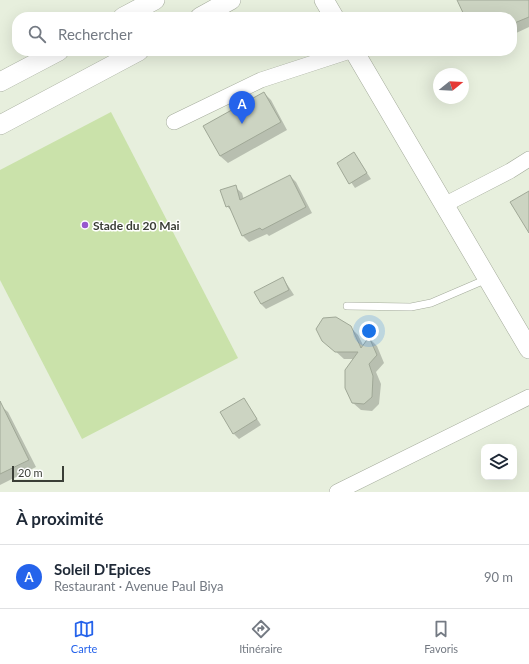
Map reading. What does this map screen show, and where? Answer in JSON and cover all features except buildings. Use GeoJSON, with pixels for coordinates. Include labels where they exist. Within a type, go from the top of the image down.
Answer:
{"type":"FeatureCollection","features":[{"type":"Feature","properties":{"kind":"street"},"geometry":{"type":"LineString","coordinates":[[132,12],[155,0]]}},
{"type":"Feature","properties":{"kind":"street"},"geometry":{"type":"LineString","coordinates":[[209,12],[231,0]]}},
{"type":"Feature","properties":{"kind":"street"},"geometry":{"type":"LineString","coordinates":[[324,0],[331,12]]}},
{"type":"Feature","properties":{"kind":"street"},"geometry":{"type":"LineString","coordinates":[[0,82],[49,56]]}},
{"type":"Feature","properties":{"kind":"street"},"geometry":{"type":"LineString","coordinates":[[0,125],[130,56]]}},
{"type":"Feature","properties":{"kind":"street"},"geometry":{"type":"LineString","coordinates":[[174,122],[261,80],[335,56]]}},
{"type":"Feature","properties":{"kind":"street"},"geometry":{"type":"LineString","coordinates":[[357,56],[529,349]]}},
{"type":"Feature","properties":{"kind":"street"},"geometry":{"type":"LineString","coordinates":[[444,205],[510,171],[529,159]]}},
{"type":"Feature","properties":{"kind":"street"},"geometry":{"type":"LineString","coordinates":[[337,492],[529,397]]}},
{"type":"Feature","properties":{"kind":"lane"},"geometry":{"type":"LineString","coordinates":[[348,306],[411,306],[431,303],[487,278]]}},
{"type":"Feature","properties":{"kind":"green space","name":"Stade du 20 Mai"},"geometry":{"type":"Polygon","coordinates":[[[111,112],[238,358],[82,439],[0,280],[0,170],[111,112]]]}},
{"type":"Feature","properties":{"kind":"place","name":"Soleil D'Epices"},"geometry":{"type":"Point","coordinates":[242,124]}},
{"type":"Feature","properties":{"kind":"place","name":"Stade du 20 Mai"},"geometry":{"type":"Point","coordinates":[85,225]}}]}
